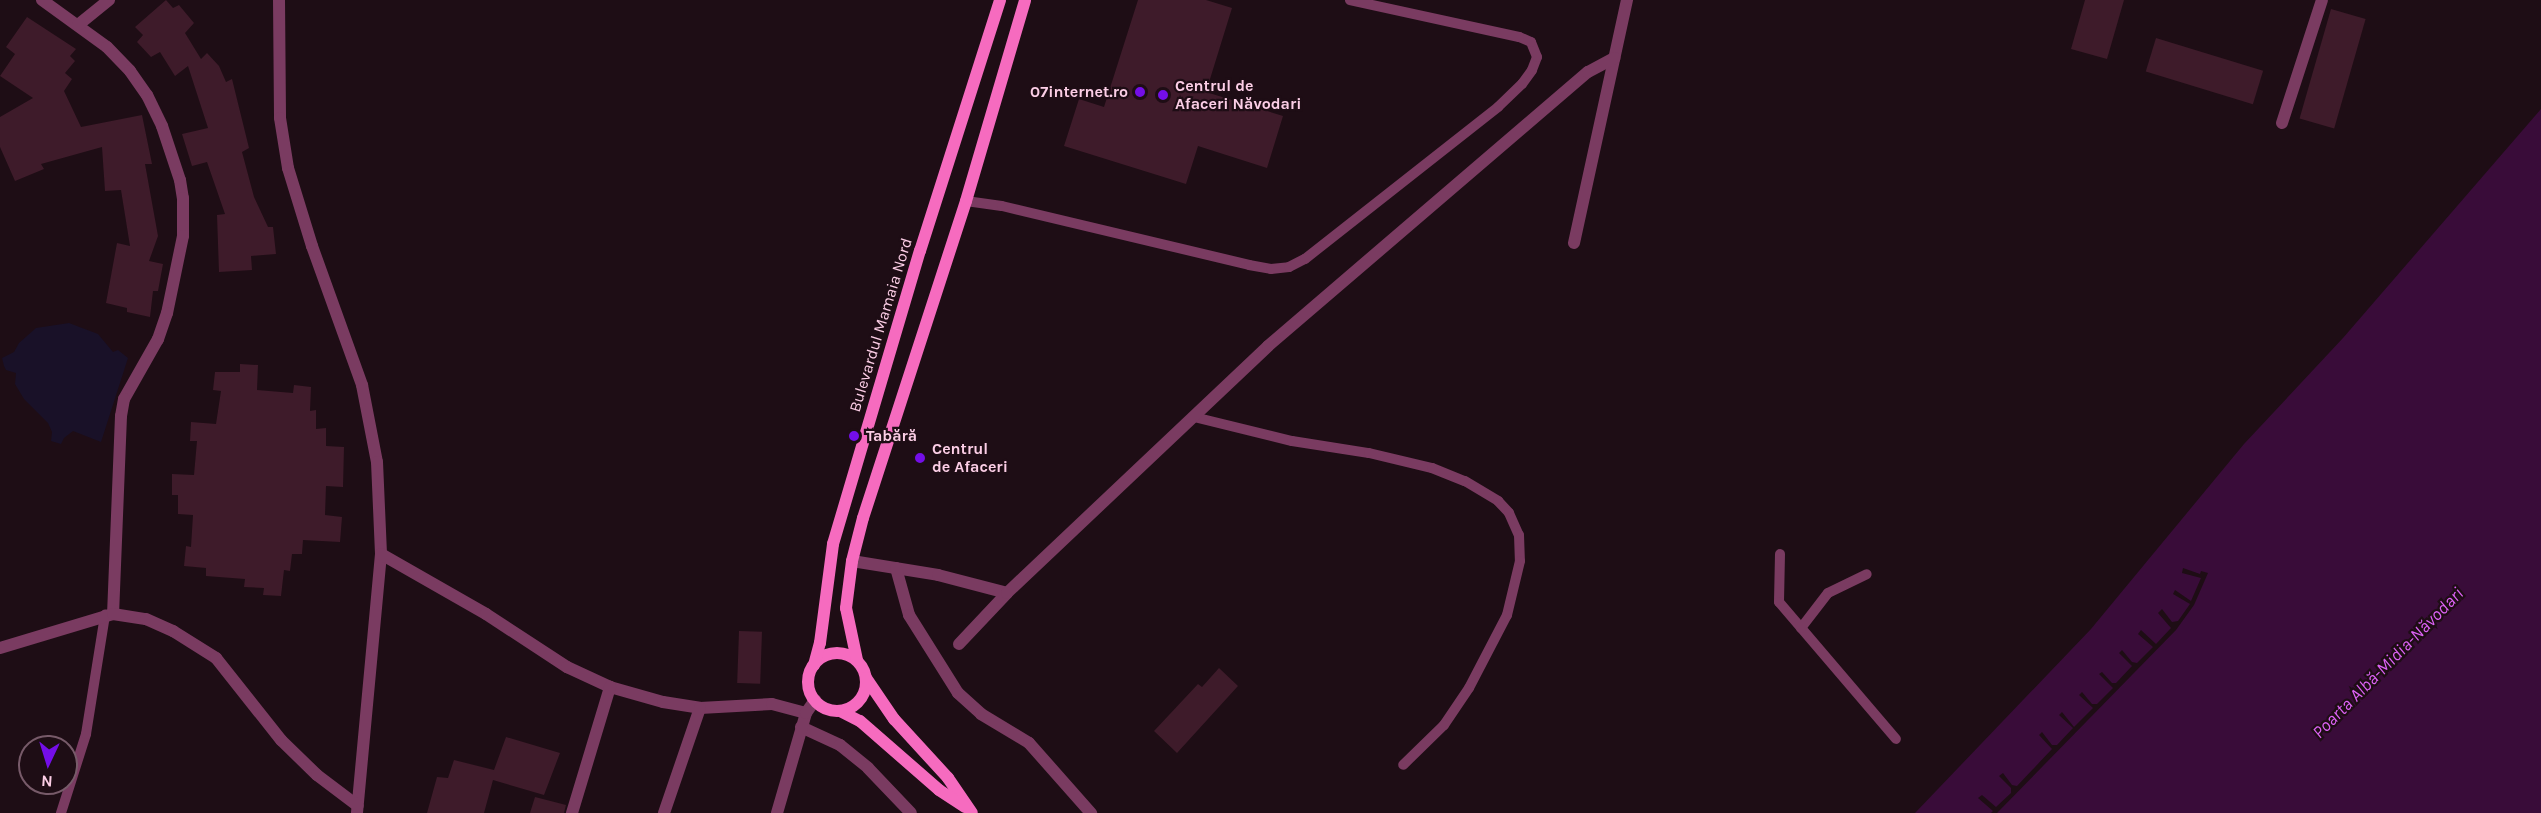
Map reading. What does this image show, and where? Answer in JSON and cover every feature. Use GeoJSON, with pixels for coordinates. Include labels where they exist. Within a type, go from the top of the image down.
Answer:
{"type":"FeatureCollection","features":[{"type":"Feature","properties":{"kind":"main road","name":"Bulevardul Mamaia Nord"},"geometry":{"type":"LineString","coordinates":[[814,665],[820,643],[826,583],[833,544],[920,252],[1000,0]]}},
{"type":"Feature","properties":{"kind":"main road"},"geometry":{"type":"LineString","coordinates":[[972,812],[948,778],[894,719],[866,678],[857,660],[846,608],[852,561],[862,518],[966,201],[1025,0]]}},
{"type":"Feature","properties":{"kind":"main road"},"geometry":{"type":"LineString","coordinates":[[857,660],[839,653],[821,658],[814,665],[808,683],[814,700],[821,706],[840,711],[860,721],[939,790],[972,812]]}},
{"type":"Feature","properties":{"kind":"main road"},"geometry":{"type":"LineString","coordinates":[[840,711],[857,704],[863,696],[866,678]]}},
{"type":"Feature","properties":{"kind":"street"},"geometry":{"type":"LineString","coordinates":[[42,0],[78,25],[123,63],[147,95],[162,126],[175,164],[184,207],[183,236],[167,313],[158,339],[124,399],[121,416],[109,614]]}},
{"type":"Feature","properties":{"kind":"street"},"geometry":{"type":"LineString","coordinates":[[78,25],[109,0]]}},
{"type":"Feature","properties":{"kind":"street"},"geometry":{"type":"LineString","coordinates":[[279,0],[282,139],[302,213],[351,349],[370,418],[377,462],[381,554],[357,809]]}},
{"type":"Feature","properties":{"kind":"street"},"geometry":{"type":"LineString","coordinates":[[1574,243],[1627,0]]}},
{"type":"Feature","properties":{"kind":"street"},"geometry":{"type":"LineString","coordinates":[[2282,123],[2322,0]]}},
{"type":"Feature","properties":{"kind":"street"},"geometry":{"type":"LineString","coordinates":[[959,644],[1007,593],[1268,346],[1588,72],[1614,58]]}},
{"type":"Feature","properties":{"kind":"street"},"geometry":{"type":"LineString","coordinates":[[381,554],[477,609],[567,667],[610,687],[663,702],[700,708],[772,704],[806,713]]}},
{"type":"Feature","properties":{"kind":"street"},"geometry":{"type":"LineString","coordinates":[[852,561],[938,575],[1007,593]]}},
{"type":"Feature","properties":{"kind":"street"},"geometry":{"type":"LineString","coordinates":[[896,568],[909,615],[958,693],[981,714],[1029,743],[1091,813]]}},
{"type":"Feature","properties":{"kind":"street"},"geometry":{"type":"LineString","coordinates":[[0,648],[109,614],[146,620],[196,643],[216,658],[287,746],[357,809]]}},
{"type":"Feature","properties":{"kind":"street"},"geometry":{"type":"LineString","coordinates":[[572,813],[610,687]]}},
{"type":"Feature","properties":{"kind":"street"},"geometry":{"type":"LineString","coordinates":[[777,813],[801,727],[814,700]]}},
{"type":"Feature","properties":{"kind":"street"},"geometry":{"type":"LineString","coordinates":[[664,813],[700,708]]}},
{"type":"Feature","properties":{"kind":"street"},"geometry":{"type":"LineString","coordinates":[[801,727],[840,745],[868,768],[911,813]]}},
{"type":"Feature","properties":{"kind":"lane"},"geometry":{"type":"LineString","coordinates":[[966,201],[1002,207],[1272,269],[1289,267],[1305,259],[1498,108],[1522,84],[1532,70],[1537,57],[1531,42],[1519,38],[1350,0]]}},
{"type":"Feature","properties":{"kind":"lane"},"geometry":{"type":"LineString","coordinates":[[1194,417],[1292,441],[1369,453],[1432,468],[1465,481],[1498,501],[1509,513],[1519,535],[1520,561],[1508,615],[1469,688],[1444,725],[1403,765]]}},
{"type":"Feature","properties":{"kind":"lane"},"geometry":{"type":"LineString","coordinates":[[1780,554],[1779,602],[1896,739]]}},
{"type":"Feature","properties":{"kind":"lane"},"geometry":{"type":"LineString","coordinates":[[1801,628],[1828,593],[1867,574]]}},
{"type":"Feature","properties":{"kind":"lane"},"geometry":{"type":"LineString","coordinates":[[61,813],[86,734],[109,614]]}},
{"type":"Feature","properties":{"kind":"shaded area"},"geometry":{"type":"Polygon","coordinates":[[[69,323],[98,334],[113,352],[118,350],[128,358],[101,442],[73,431],[64,438],[61,444],[51,441],[52,432],[48,423],[24,399],[15,384],[16,373],[6,370],[4,366],[2,358],[14,352],[19,343],[36,328],[69,323]]]}},
{"type":"Feature","properties":{"kind":"water","name":"Poarta Albă-Midia-Năvodari"},"geometry":{"type":"Polygon","coordinates":[[[2541,109],[2541,813],[1997,813],[2176,630],[2194,605],[2208,573],[2201,571],[2200,574],[2183,568],[2182,573],[2201,578],[2191,601],[2175,590],[2173,594],[2190,604],[2178,621],[2172,622],[2162,609],[2158,613],[2171,628],[2156,644],[2141,630],[2138,634],[2153,647],[2137,663],[2132,662],[2122,650],[2119,653],[2132,666],[2116,683],[2112,683],[2102,672],[2099,674],[2113,688],[2097,704],[2092,704],[2082,692],[2079,695],[2093,708],[2074,727],[2062,712],[2059,715],[2073,728],[2057,745],[2052,745],[2042,732],[2039,735],[2052,749],[2017,786],[2012,785],[2003,773],[1999,776],[2011,788],[2011,793],[1996,807],[1982,795],[1978,798],[1993,811],[1991,813],[1915,813],[2091,629],[2244,444],[2343,338],[2541,109]]]}},
{"type":"Feature","properties":{"kind":"building"},"geometry":{"type":"Polygon","coordinates":[[[166,0],[173,8],[179,5],[194,23],[185,33],[201,59],[207,53],[219,66],[226,82],[232,79],[249,148],[242,152],[254,197],[268,227],[273,227],[276,254],[251,256],[252,270],[219,272],[217,215],[225,214],[207,162],[192,166],[182,134],[208,128],[188,66],[175,76],[160,52],[151,57],[137,42],[143,35],[135,27],[166,0]]]}},
{"type":"Feature","properties":{"kind":"building","name":"Centrul de Afaceri Năvodari"},"geometry":{"type":"Polygon","coordinates":[[[1138,0],[1206,0],[1232,8],[1206,92],[1283,116],[1267,168],[1198,146],[1186,184],[1064,146],[1079,99],[1104,107],[1138,0]]]}},
{"type":"Feature","properties":{"kind":"building"},"geometry":{"type":"Polygon","coordinates":[[[2085,0],[2124,0],[2107,59],[2071,49],[2085,0]]]}},
{"type":"Feature","properties":{"kind":"building"},"geometry":{"type":"Polygon","coordinates":[[[2331,9],[2366,19],[2334,129],[2300,119],[2331,9]]]}},
{"type":"Feature","properties":{"kind":"building"},"geometry":{"type":"Polygon","coordinates":[[[27,17],[76,49],[70,56],[75,61],[65,73],[72,79],[64,91],[81,127],[142,115],[152,164],[145,164],[158,236],[149,261],[163,264],[158,291],[153,291],[150,317],[127,312],[127,308],[106,303],[117,243],[130,246],[121,190],[105,191],[102,147],[41,164],[44,169],[15,181],[0,147],[0,117],[33,98],[0,76],[15,54],[6,47],[27,17]]]}},
{"type":"Feature","properties":{"kind":"building"},"geometry":{"type":"Polygon","coordinates":[[[2156,38],[2263,71],[2253,104],[2146,71],[2156,38]]]}},
{"type":"Feature","properties":{"kind":"building"},"geometry":{"type":"Polygon","coordinates":[[[240,364],[258,365],[257,390],[293,393],[294,385],[311,387],[310,411],[316,410],[316,429],[326,428],[326,446],[344,447],[343,487],[326,486],[325,515],[342,517],[340,542],[303,540],[302,554],[292,554],[290,571],[284,570],[281,596],[263,595],[264,588],[244,587],[245,579],[206,576],[206,568],[184,566],[186,546],[191,547],[193,515],[178,514],[178,495],[172,495],[172,474],[194,475],[197,441],[190,441],[191,422],[216,424],[221,391],[213,390],[215,372],[240,372],[240,364]]]}},
{"type":"Feature","properties":{"kind":"building"},"geometry":{"type":"Polygon","coordinates":[[[739,631],[762,632],[760,684],[737,683],[739,631]]]}},
{"type":"Feature","properties":{"kind":"building"},"geometry":{"type":"Polygon","coordinates":[[[1219,668],[1238,686],[1177,753],[1154,731],[1198,684],[1202,687],[1219,668]]]}},
{"type":"Feature","properties":{"kind":"building"},"geometry":{"type":"Polygon","coordinates":[[[506,737],[560,753],[544,795],[493,780],[484,813],[427,813],[437,777],[448,778],[454,760],[494,770],[506,737]]]}},
{"type":"Feature","properties":{"kind":"building"},"geometry":{"type":"Polygon","coordinates":[[[535,797],[566,805],[564,813],[530,813],[535,797]]]}},
{"type":"Feature","properties":{"kind":"place","name":"07internet.ro"},"geometry":{"type":"Point","coordinates":[1140,92]}},
{"type":"Feature","properties":{"kind":"place","name":"Centrul de Afaceri Năvodari"},"geometry":{"type":"Point","coordinates":[1163,95]}},
{"type":"Feature","properties":{"kind":"place","name":"Tabără"},"geometry":{"type":"Point","coordinates":[854,436]}},
{"type":"Feature","properties":{"kind":"place","name":"Centrul de Afaceri"},"geometry":{"type":"Point","coordinates":[920,458]}}]}
